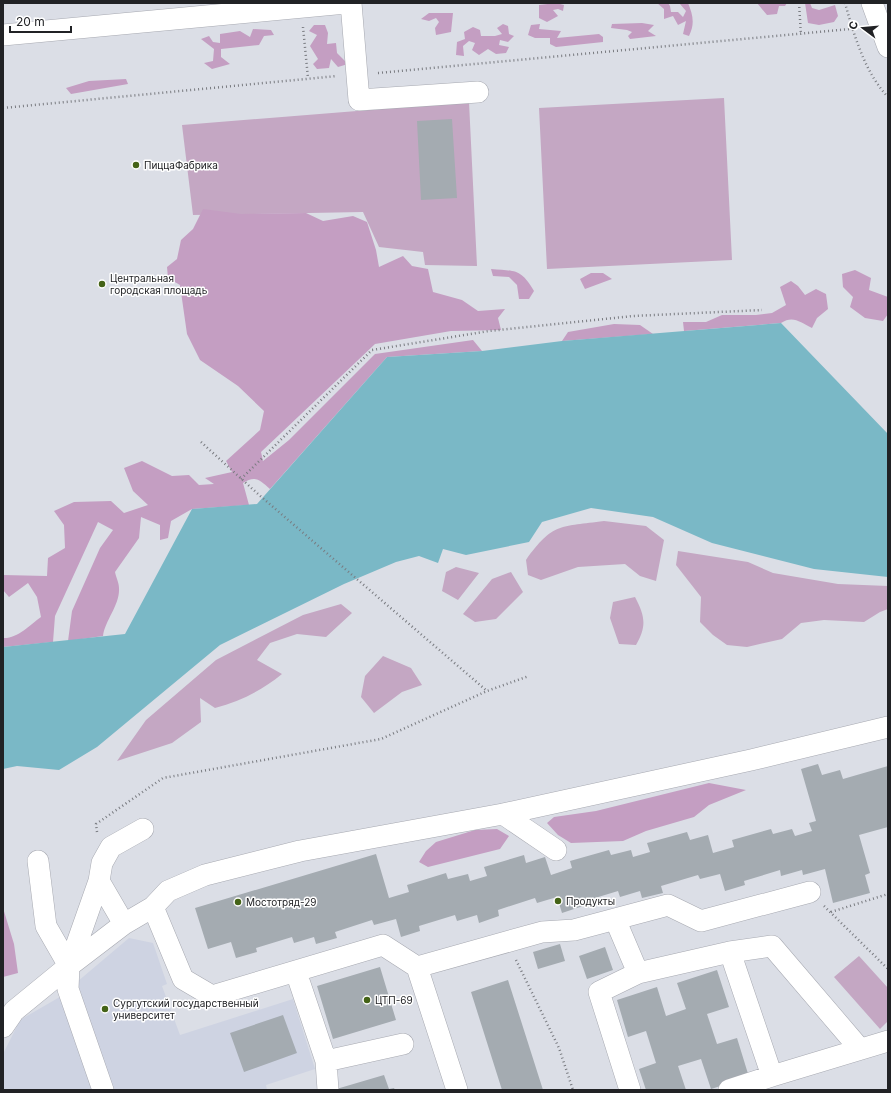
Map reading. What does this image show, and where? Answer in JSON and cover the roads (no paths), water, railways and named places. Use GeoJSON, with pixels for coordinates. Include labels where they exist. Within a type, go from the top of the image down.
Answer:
{"type":"FeatureCollection","features":[{"type":"Feature","properties":{"kind":"street"},"geometry":{"type":"LineString","coordinates":[[3,35],[346,3]]}},
{"type":"Feature","properties":{"kind":"street"},"geometry":{"type":"LineString","coordinates":[[352,3],[359,100],[478,92]]}},
{"type":"Feature","properties":{"kind":"street"},"geometry":{"type":"LineString","coordinates":[[872,3],[888,47]]}},
{"type":"Feature","properties":{"kind":"street"},"geometry":{"type":"LineString","coordinates":[[3,1027],[14,1011],[68,966],[124,924],[152,907],[168,891],[206,875],[300,851],[503,814],[751,760],[888,727]]}},
{"type":"Feature","properties":{"kind":"street"},"geometry":{"type":"LineString","coordinates":[[503,814],[556,850]]}},
{"type":"Feature","properties":{"kind":"street"},"geometry":{"type":"LineString","coordinates":[[103,1090],[68,989],[68,966],[100,872],[111,847],[143,829]]}},
{"type":"Feature","properties":{"kind":"street"},"geometry":{"type":"LineString","coordinates":[[38,861],[46,926],[68,966]]}},
{"type":"Feature","properties":{"kind":"street"},"geometry":{"type":"LineString","coordinates":[[100,872],[124,924]]}},
{"type":"Feature","properties":{"kind":"street"},"geometry":{"type":"LineString","coordinates":[[417,968],[542,932],[574,930],[668,905],[701,921],[810,892]]}},
{"type":"Feature","properties":{"kind":"street"},"geometry":{"type":"LineString","coordinates":[[152,907],[183,979],[212,996],[383,945],[417,968],[457,1090]]}},
{"type":"Feature","properties":{"kind":"street"},"geometry":{"type":"LineString","coordinates":[[615,919],[638,973]]}},
{"type":"Feature","properties":{"kind":"street"},"geometry":{"type":"LineString","coordinates":[[630,1090],[599,992],[638,973],[730,952],[772,946],[860,1048]]}},
{"type":"Feature","properties":{"kind":"street"},"geometry":{"type":"LineString","coordinates":[[730,952],[772,1076]]}},
{"type":"Feature","properties":{"kind":"street"},"geometry":{"type":"LineString","coordinates":[[296,972],[326,1061],[328,1090]]}},
{"type":"Feature","properties":{"kind":"street"},"geometry":{"type":"LineString","coordinates":[[729,1090],[860,1048],[888,1041]]}},
{"type":"Feature","properties":{"kind":"street"},"geometry":{"type":"LineString","coordinates":[[326,1061],[403,1044]]}},
{"type":"Feature","properties":{"kind":"water"},"geometry":{"type":"Polygon","coordinates":[[[781,323],[888,434],[888,577],[814,569],[712,543],[653,517],[591,508],[542,522],[529,542],[466,555],[443,549],[438,563],[419,556],[396,562],[344,584],[220,645],[97,747],[59,770],[17,766],[3,769],[3,647],[125,634],[192,509],[257,504],[387,357],[482,351],[562,341],[781,323]]]}},
{"type":"Feature","properties":{"kind":"place","name":"ПиццаФабрика"},"geometry":{"type":"Point","coordinates":[136,165]}},
{"type":"Feature","properties":{"kind":"place","name":"Центральная городская площадь"},"geometry":{"type":"Point","coordinates":[102,284]}},
{"type":"Feature","properties":{"kind":"place","name":"Продукты"},"geometry":{"type":"Point","coordinates":[558,901]}},
{"type":"Feature","properties":{"kind":"place","name":"Мостотряд-29"},"geometry":{"type":"Point","coordinates":[238,902]}},
{"type":"Feature","properties":{"kind":"place","name":"ЦТП-69"},"geometry":{"type":"Point","coordinates":[367,1000]}},
{"type":"Feature","properties":{"kind":"place","name":"Сургутский государственный университет"},"geometry":{"type":"Point","coordinates":[105,1009]}}]}
